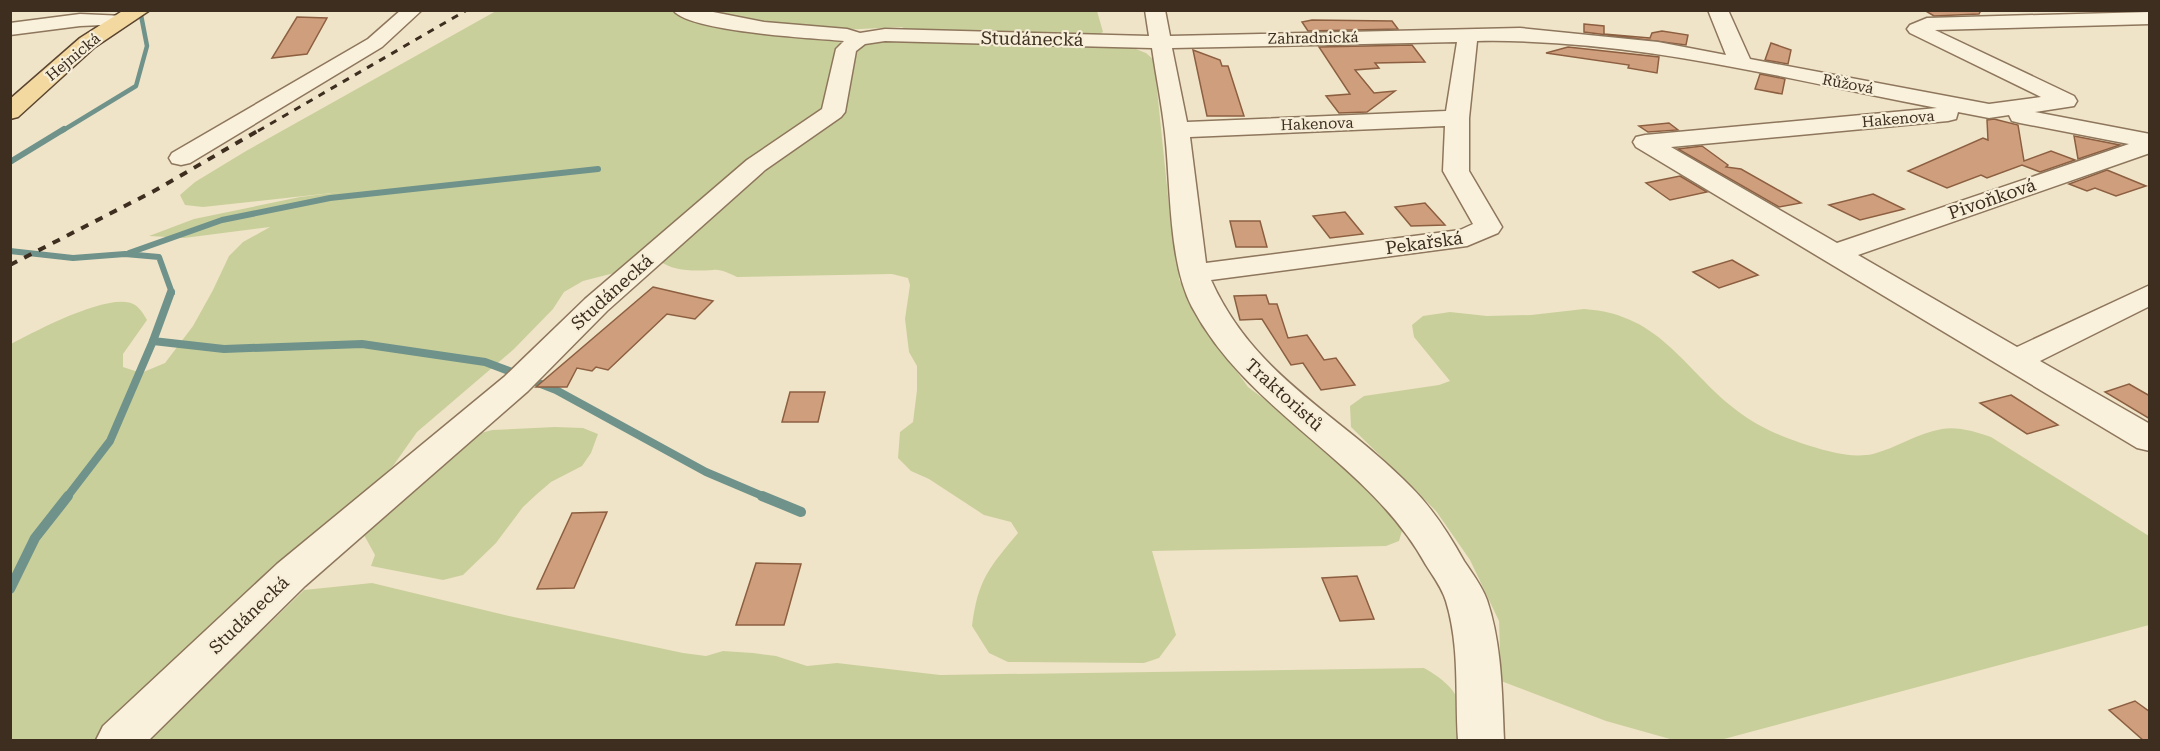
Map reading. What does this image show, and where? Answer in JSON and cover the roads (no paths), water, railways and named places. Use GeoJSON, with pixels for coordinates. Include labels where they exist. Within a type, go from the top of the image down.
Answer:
{"type":"FeatureCollection","features":[{"type":"Feature","properties":{"kind":"main road","name":"Hejnická"},"geometry":{"type":"LineString","coordinates":[[10,112],[80,47],[118,20],[141,10]]}},
{"type":"Feature","properties":{"kind":"street"},"geometry":{"type":"LineString","coordinates":[[682,10],[701,17],[754,27],[847,35],[859,39]]}},
{"type":"Feature","properties":{"kind":"street"},"geometry":{"type":"LineString","coordinates":[[1718,10],[1741,64]]}},
{"type":"Feature","properties":{"kind":"street"},"geometry":{"type":"LineString","coordinates":[[181,158],[375,43],[406,18]]}},
{"type":"Feature","properties":{"kind":"street","name":"Růžová"},"geometry":{"type":"LineString","coordinates":[[1468,34],[1520,34],[1658,48],[1989,111],[2066,101],[1917,29],[1926,24],[2150,18]]}},
{"type":"Feature","properties":{"kind":"street"},"geometry":{"type":"LineString","coordinates":[[10,29],[80,20],[118,20]]}},
{"type":"Feature","properties":{"kind":"street","name":"Studánecká"},"geometry":{"type":"LineString","coordinates":[[119,741],[291,575],[516,384],[631,274],[756,165],[833,112],[846,49],[859,39],[885,35],[1157,26]]}},
{"type":"Feature","properties":{"kind":"street","name":"Zahradnická"},"geometry":{"type":"LineString","coordinates":[[1157,26],[1468,34]]}},
{"type":"Feature","properties":{"kind":"street","name":"Traktoristů"},"geometry":{"type":"LineString","coordinates":[[1157,26],[1177,130],[1193,273],[1208,308],[1245,360],[1296,409],[1365,465],[1398,496],[1428,532],[1466,599],[1478,653],[1481,741]]}},
{"type":"Feature","properties":{"kind":"street","name":"Pekařská"},"geometry":{"type":"LineString","coordinates":[[1193,273],[1467,238],[1488,227],[1456,171],[1457,118],[1468,34]]}},
{"type":"Feature","properties":{"kind":"street","name":"Hakenova"},"geometry":{"type":"LineString","coordinates":[[1834,254],[1645,142],[1989,111],[2150,143]]}},
{"type":"Feature","properties":{"kind":"street","name":"Hakenova"},"geometry":{"type":"LineString","coordinates":[[1177,130],[1457,118]]}},
{"type":"Feature","properties":{"kind":"street","name":"Pivoňková"},"geometry":{"type":"LineString","coordinates":[[1834,254],[2150,143]]}},
{"type":"Feature","properties":{"kind":"street"},"geometry":{"type":"LineString","coordinates":[[1834,254],[2150,440]]}},
{"type":"Feature","properties":{"kind":"street"},"geometry":{"type":"LineString","coordinates":[[2014,361],[2150,294]]}},
{"type":"Feature","properties":{"kind":"waterway"},"geometry":{"type":"LineString","coordinates":[[62,131],[136,86],[147,46],[140,10]]}},
{"type":"Feature","properties":{"kind":"waterway"},"geometry":{"type":"LineString","coordinates":[[10,162],[64,129]]}},
{"type":"Feature","properties":{"kind":"waterway"},"geometry":{"type":"LineString","coordinates":[[129,253],[222,220],[330,198],[598,169]]}},
{"type":"Feature","properties":{"kind":"waterway"},"geometry":{"type":"LineString","coordinates":[[10,251],[73,258],[125,254],[159,257],[172,293]]}},
{"type":"Feature","properties":{"kind":"waterway"},"geometry":{"type":"LineString","coordinates":[[153,341],[171,292]]}},
{"type":"Feature","properties":{"kind":"waterway"},"geometry":{"type":"LineString","coordinates":[[67,497],[110,441],[153,341]]}},
{"type":"Feature","properties":{"kind":"waterway"},"geometry":{"type":"LineString","coordinates":[[153,341],[224,349],[362,344],[485,362],[517,374]]}},
{"type":"Feature","properties":{"kind":"waterway"},"geometry":{"type":"LineString","coordinates":[[528,379],[556,390],[706,472],[765,497]]}},
{"type":"Feature","properties":{"kind":"waterway"},"geometry":{"type":"LineString","coordinates":[[10,589],[35,538],[68,496]]}},
{"type":"Feature","properties":{"kind":"waterway"},"geometry":{"type":"LineString","coordinates":[[762,496],[801,512]]}},
{"type":"Feature","properties":{"kind":"railway"},"geometry":{"type":"LineString","coordinates":[[258,131],[467,10]]}},
{"type":"Feature","properties":{"kind":"railway"},"geometry":{"type":"LineString","coordinates":[[10,265],[154,191],[261,129]]}}]}
